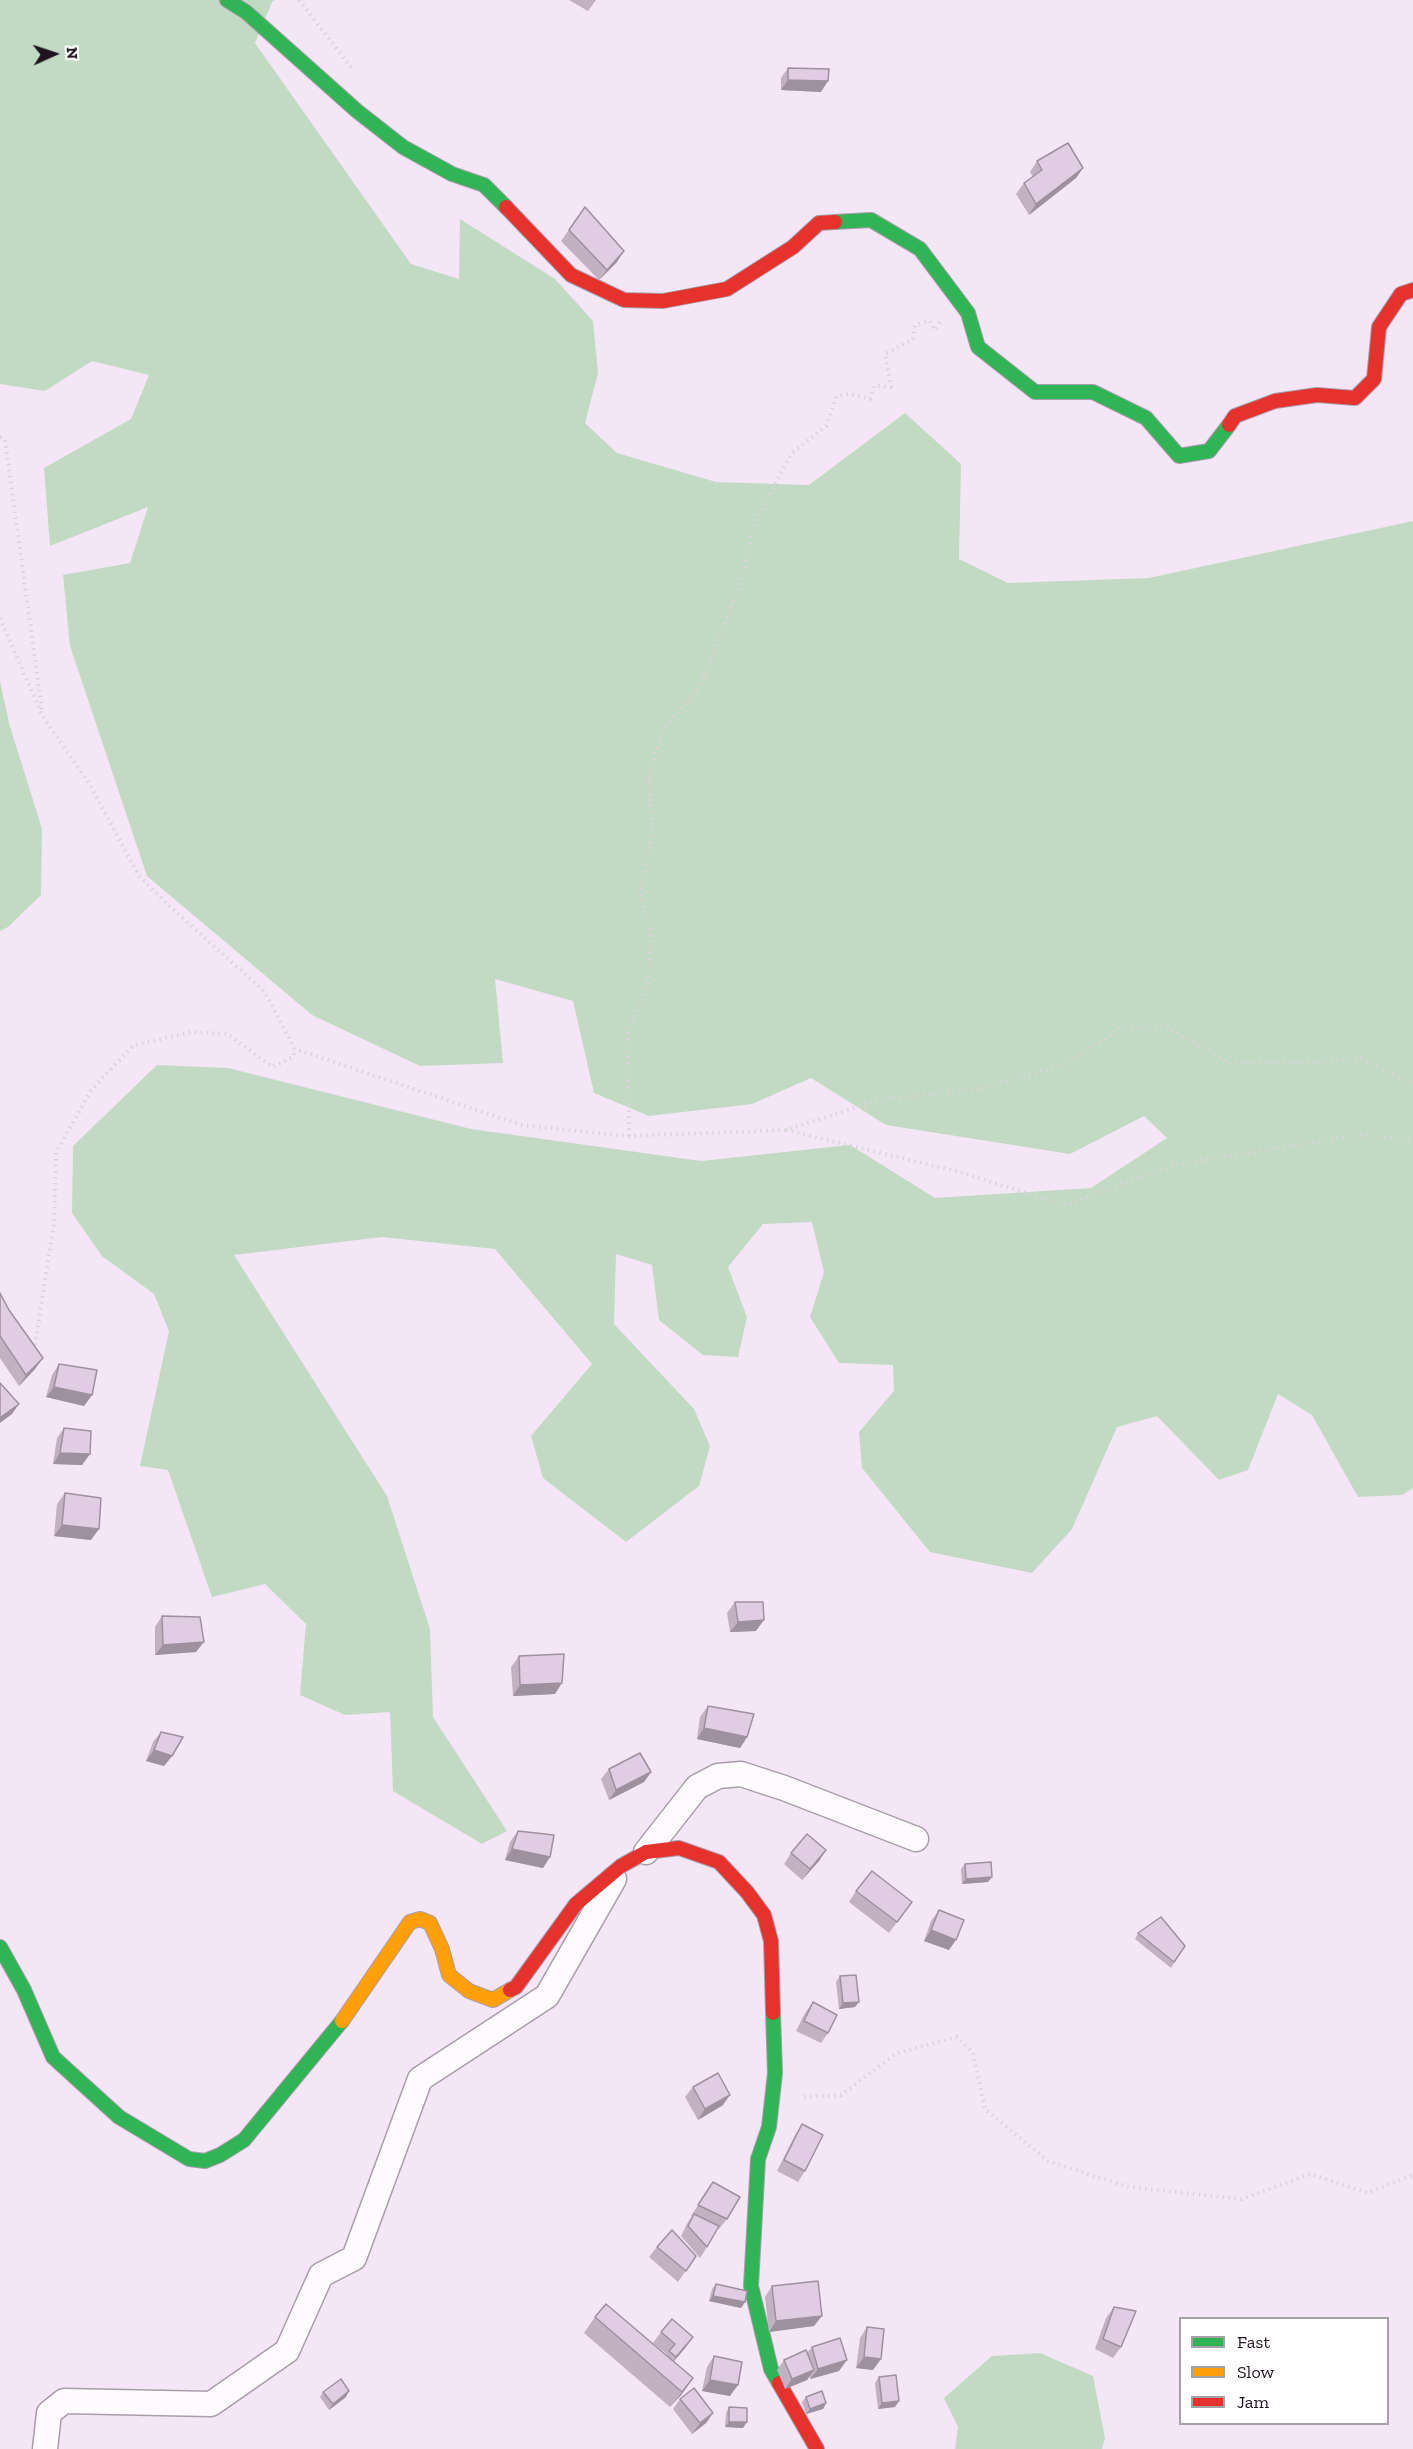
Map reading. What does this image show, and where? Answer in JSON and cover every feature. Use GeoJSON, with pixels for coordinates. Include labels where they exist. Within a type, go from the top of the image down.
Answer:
{"type":"FeatureCollection","features":[{"type":"Feature","properties":{"kind":"street"},"geometry":{"type":"LineString","coordinates":[[227,0],[246,12],[357,111],[403,147],[452,174],[484,185],[571,275],[577,278],[624,300],[663,301],[727,289],[793,248],[819,223],[871,220],[920,249],[968,313],[978,346],[1035,392],[1093,392],[1146,418],[1179,456],[1209,452],[1234,416],[1275,401],[1317,396],[1355,398],[1374,379],[1379,327],[1401,294],[1413,290]]}},
{"type":"Feature","properties":{"kind":"street"},"geometry":{"type":"LineString","coordinates":[[646,1852],[697,1787],[718,1776],[741,1774],[784,1788],[916,1839]]}},
{"type":"Feature","properties":{"kind":"street"},"geometry":{"type":"LineString","coordinates":[[0,1947],[24,1990],[52,2057],[119,2117],[189,2159],[205,2161],[220,2155],[243,2140],[341,2022],[410,1922],[420,1919],[430,1923],[442,1949],[449,1975],[469,1991],[493,2000],[516,1988],[576,1904],[621,1866],[646,1852],[679,1848],[719,1862],[764,1915],[771,1941],[775,2073],[769,2127],[758,2159],[751,2286],[771,2369],[817,2449]]}},
{"type":"Feature","properties":{"kind":"street"},"geometry":{"type":"LineString","coordinates":[[45,2449],[49,2413],[64,2401],[212,2404],[287,2351],[321,2275],[354,2258],[420,2079],[547,1996],[621,1866]]}},
{"type":"Feature","properties":{"kind":"path"},"geometry":{"type":"LineString","coordinates":[[629,1136],[628,1032],[648,984],[651,932],[640,893],[653,832],[648,777],[664,728],[699,688],[743,577],[753,526],[791,454],[825,426],[837,396],[850,394],[870,399],[874,386],[891,387],[885,354],[913,339],[915,325],[930,321],[934,330],[942,319],[942,330]]}},
{"type":"Feature","properties":{"kind":"path"},"geometry":{"type":"LineString","coordinates":[[0,437],[6,440],[43,717]]}},
{"type":"Feature","properties":{"kind":"path"},"geometry":{"type":"LineString","coordinates":[[0,618],[43,717],[90,784],[139,876],[264,991],[295,1049],[293,1057],[272,1066],[228,1034],[192,1032],[134,1046],[92,1089],[56,1152],[54,1223],[35,1345]]}},
{"type":"Feature","properties":{"kind":"path"},"geometry":{"type":"LineString","coordinates":[[786,1130],[878,1100],[984,1088],[1064,1065],[1120,1029],[1165,1026],[1229,1063],[1322,1062],[1361,1058],[1408,1082],[1413,1082]]}},
{"type":"Feature","properties":{"kind":"path"},"geometry":{"type":"LineString","coordinates":[[295,1049],[521,1125],[629,1136],[786,1130],[959,1172],[1066,1205],[1173,1165],[1358,1135],[1413,1140]]}},
{"type":"Feature","properties":{"kind":"path"},"geometry":{"type":"LineString","coordinates":[[804,2097],[841,2095],[897,2053],[957,2037],[974,2053],[985,2109],[1048,2161],[1129,2187],[1242,2199],[1311,2174],[1367,2193],[1413,2175]]}},
{"type":"Feature","properties":{"kind":"green space"},"geometry":{"type":"Polygon","coordinates":[[[0,0],[275,0],[272,2],[255,43],[411,264],[459,279],[460,219],[555,279],[593,321],[598,373],[585,423],[617,453],[716,482],[809,485],[905,413],[961,464],[959,559],[1008,583],[1149,578],[1413,521],[1413,1488],[1402,1495],[1358,1497],[1312,1415],[1278,1394],[1248,1470],[1219,1480],[1157,1416],[1117,1427],[1072,1529],[1032,1573],[930,1552],[862,1468],[859,1432],[894,1391],[893,1365],[839,1363],[810,1317],[824,1272],[812,1222],[763,1224],[728,1267],[747,1317],[738,1357],[703,1355],[659,1320],[652,1265],[616,1254],[614,1324],[694,1409],[710,1446],[699,1486],[626,1542],[543,1478],[531,1436],[592,1364],[495,1249],[382,1237],[234,1255],[387,1496],[430,1629],[433,1717],[507,1831],[482,1844],[393,1791],[390,1712],[345,1715],[300,1695],[306,1624],[265,1584],[212,1597],[168,1470],[140,1466],[169,1331],[154,1294],[102,1256],[72,1213],[73,1146],[157,1065],[228,1068],[471,1129],[701,1161],[850,1145],[935,1198],[1091,1188],[1167,1138],[1144,1116],[1070,1154],[886,1125],[811,1078],[752,1104],[649,1116],[594,1093],[573,1001],[495,979],[503,1063],[420,1066],[312,1015],[147,876],[70,646],[63,575],[130,563],[148,507],[50,546],[44,468],[131,419],[149,375],[92,361],[45,391],[0,384],[0,0]]]}},
{"type":"Feature","properties":{"kind":"green space"},"geometry":{"type":"Polygon","coordinates":[[[0,681],[9,723],[42,829],[41,895],[8,927],[0,931],[0,681]]]}},
{"type":"Feature","properties":{"kind":"green space"},"geometry":{"type":"Polygon","coordinates":[[[1040,2353],[1093,2376],[1105,2438],[1102,2449],[955,2449],[958,2427],[944,2398],[992,2356],[1040,2353]]]}},
{"type":"Feature","properties":{"kind":"building"},"geometry":{"type":"Polygon","coordinates":[[[788,68],[829,69],[828,81],[788,80],[788,68]]]}},
{"type":"Feature","properties":{"kind":"building"},"geometry":{"type":"Polygon","coordinates":[[[1068,143],[1083,168],[1036,204],[1024,183],[1042,170],[1037,161],[1068,143]]]}},
{"type":"Feature","properties":{"kind":"building"},"geometry":{"type":"Polygon","coordinates":[[[585,207],[624,251],[607,270],[569,230],[585,207]]]}},
{"type":"Feature","properties":{"kind":"building"},"geometry":{"type":"Polygon","coordinates":[[[0,1293],[9,1310],[43,1358],[26,1375],[0,1336],[0,1293]]]}},
{"type":"Feature","properties":{"kind":"building"},"geometry":{"type":"Polygon","coordinates":[[[59,1364],[97,1370],[92,1395],[54,1387],[59,1364]]]}},
{"type":"Feature","properties":{"kind":"building"},"geometry":{"type":"Polygon","coordinates":[[[0,1383],[19,1404],[0,1418],[0,1383]]]}},
{"type":"Feature","properties":{"kind":"building"},"geometry":{"type":"Polygon","coordinates":[[[64,1428],[91,1431],[90,1454],[60,1453],[64,1428]]]}},
{"type":"Feature","properties":{"kind":"building"},"geometry":{"type":"Polygon","coordinates":[[[65,1493],[101,1498],[99,1529],[62,1525],[65,1493]]]}},
{"type":"Feature","properties":{"kind":"building"},"geometry":{"type":"Polygon","coordinates":[[[735,1602],[763,1602],[764,1620],[738,1622],[735,1602]]]}},
{"type":"Feature","properties":{"kind":"building"},"geometry":{"type":"Polygon","coordinates":[[[162,1616],[200,1617],[204,1642],[163,1645],[162,1616]]]}},
{"type":"Feature","properties":{"kind":"building"},"geometry":{"type":"Polygon","coordinates":[[[564,1654],[562,1683],[520,1685],[519,1656],[564,1654]]]}},
{"type":"Feature","properties":{"kind":"building"},"geometry":{"type":"Polygon","coordinates":[[[708,1706],[754,1714],[747,1737],[704,1728],[708,1706]]]}},
{"type":"Feature","properties":{"kind":"building"},"geometry":{"type":"Polygon","coordinates":[[[161,1732],[183,1737],[172,1756],[154,1750],[161,1732]]]}},
{"type":"Feature","properties":{"kind":"building"},"geometry":{"type":"Polygon","coordinates":[[[640,1753],[651,1772],[616,1790],[609,1769],[640,1753]]]}},
{"type":"Feature","properties":{"kind":"building"},"geometry":{"type":"Polygon","coordinates":[[[518,1831],[554,1835],[550,1857],[512,1849],[518,1831]]]}},
{"type":"Feature","properties":{"kind":"building"},"geometry":{"type":"Polygon","coordinates":[[[807,1834],[826,1850],[810,1869],[791,1853],[807,1834]]]}},
{"type":"Feature","properties":{"kind":"building"},"geometry":{"type":"Polygon","coordinates":[[[991,1862],[992,1877],[966,1879],[965,1864],[991,1862]]]}},
{"type":"Feature","properties":{"kind":"building"},"geometry":{"type":"Polygon","coordinates":[[[872,1871],[912,1902],[897,1922],[856,1891],[872,1871]]]}},
{"type":"Feature","properties":{"kind":"building"},"geometry":{"type":"Polygon","coordinates":[[[939,1910],[964,1920],[956,1940],[931,1930],[939,1910]]]}},
{"type":"Feature","properties":{"kind":"building"},"geometry":{"type":"Polygon","coordinates":[[[1161,1917],[1185,1946],[1174,1962],[1138,1933],[1161,1917]]]}},
{"type":"Feature","properties":{"kind":"building"},"geometry":{"type":"Polygon","coordinates":[[[856,1975],[859,2002],[843,2003],[840,1976],[856,1975]]]}},
{"type":"Feature","properties":{"kind":"building"},"geometry":{"type":"Polygon","coordinates":[[[813,2002],[837,2015],[828,2033],[804,2021],[813,2002]]]}},
{"type":"Feature","properties":{"kind":"building"},"geometry":{"type":"Polygon","coordinates":[[[718,2073],[730,2095],[705,2109],[693,2087],[718,2073]]]}},
{"type":"Feature","properties":{"kind":"building"},"geometry":{"type":"Polygon","coordinates":[[[802,2124],[823,2135],[805,2171],[784,2160],[802,2124]]]}},
{"type":"Feature","properties":{"kind":"building"},"geometry":{"type":"Polygon","coordinates":[[[713,2182],[740,2197],[727,2219],[698,2205],[713,2182]]]}},
{"type":"Feature","properties":{"kind":"building"},"geometry":{"type":"Polygon","coordinates":[[[694,2214],[719,2226],[707,2247],[688,2226],[694,2214]]]}},
{"type":"Feature","properties":{"kind":"building"},"geometry":{"type":"Polygon","coordinates":[[[672,2230],[696,2256],[686,2271],[657,2247],[672,2230]]]}},
{"type":"Feature","properties":{"kind":"building"},"geometry":{"type":"Polygon","coordinates":[[[818,2281],[822,2316],[776,2321],[772,2286],[818,2281]]]}},
{"type":"Feature","properties":{"kind":"building"},"geometry":{"type":"Polygon","coordinates":[[[716,2284],[747,2291],[745,2302],[713,2296],[716,2284]]]}},
{"type":"Feature","properties":{"kind":"building"},"geometry":{"type":"Polygon","coordinates":[[[606,2304],[693,2378],[682,2392],[595,2317],[606,2304]]]}},
{"type":"Feature","properties":{"kind":"building"},"geometry":{"type":"Polygon","coordinates":[[[1114,2307],[1136,2311],[1121,2347],[1103,2339],[1114,2307]]]}},
{"type":"Feature","properties":{"kind":"building"},"geometry":{"type":"Polygon","coordinates":[[[672,2319],[693,2337],[676,2357],[669,2351],[675,2344],[661,2332],[672,2319]]]}},
{"type":"Feature","properties":{"kind":"building"},"geometry":{"type":"Polygon","coordinates":[[[867,2327],[884,2329],[881,2359],[864,2357],[867,2327]]]}},
{"type":"Feature","properties":{"kind":"building"},"geometry":{"type":"Polygon","coordinates":[[[840,2338],[847,2360],[818,2369],[812,2347],[840,2338]]]}},
{"type":"Feature","properties":{"kind":"building"},"geometry":{"type":"Polygon","coordinates":[[[806,2350],[814,2370],[792,2379],[784,2360],[806,2350]]]}},
{"type":"Feature","properties":{"kind":"building"},"geometry":{"type":"Polygon","coordinates":[[[714,2356],[742,2362],[738,2385],[710,2380],[714,2356]]]}},
{"type":"Feature","properties":{"kind":"building"},"geometry":{"type":"Polygon","coordinates":[[[896,2375],[899,2401],[882,2403],[879,2377],[896,2375]]]}},
{"type":"Feature","properties":{"kind":"building"},"geometry":{"type":"Polygon","coordinates":[[[341,2379],[349,2391],[333,2404],[323,2392],[341,2379]]]}},
{"type":"Feature","properties":{"kind":"building"},"geometry":{"type":"Polygon","coordinates":[[[694,2388],[713,2413],[700,2423],[680,2399],[694,2388]]]}},
{"type":"Feature","properties":{"kind":"building"},"geometry":{"type":"Polygon","coordinates":[[[822,2391],[826,2403],[810,2409],[806,2397],[822,2391]]]}},
{"type":"Feature","properties":{"kind":"building"},"geometry":{"type":"Polygon","coordinates":[[[729,2407],[747,2408],[747,2422],[729,2422],[729,2407]]]}},
{"type":"Feature","properties":{"kind":"traffic: fast"},"geometry":{"type":"LineString","coordinates":[[227,0],[246,12],[357,111],[403,147],[452,174],[484,185],[506,207]]}},
{"type":"Feature","properties":{"kind":"traffic: fast"},"geometry":{"type":"LineString","coordinates":[[835,222],[871,220],[920,249],[968,313],[978,347],[1035,392],[1093,392],[1146,418],[1179,456],[1209,451],[1229,425]]}},
{"type":"Feature","properties":{"kind":"traffic: fast"},"geometry":{"type":"LineString","coordinates":[[0,1947],[24,1990],[53,2057],[119,2117],[189,2159],[205,2161],[220,2155],[244,2140],[342,2021]]}},
{"type":"Feature","properties":{"kind":"traffic: fast"},"geometry":{"type":"LineString","coordinates":[[773,2013],[775,2073],[769,2127],[758,2159],[751,2286],[771,2369],[779,2383]]}},
{"type":"Feature","properties":{"kind":"traffic: slow"},"geometry":{"type":"LineString","coordinates":[[342,2021],[410,1922],[420,1919],[430,1923],[442,1949],[449,1975],[469,1991],[493,2000],[510,1990]]}},
{"type":"Feature","properties":{"kind":"traffic: jam"},"geometry":{"type":"LineString","coordinates":[[506,207],[571,275],[624,300],[663,301],[727,289],[793,247],[819,223],[835,222]]}},
{"type":"Feature","properties":{"kind":"traffic: jam"},"geometry":{"type":"LineString","coordinates":[[1229,425],[1235,416],[1275,401],[1317,395],[1355,398],[1374,379],[1379,327],[1401,294],[1413,290]]}},
{"type":"Feature","properties":{"kind":"traffic: jam"},"geometry":{"type":"LineString","coordinates":[[510,1990],[516,1987],[576,1904],[621,1866],[646,1852],[679,1848],[719,1862],[747,1892],[764,1915],[771,1941],[773,2013]]}},
{"type":"Feature","properties":{"kind":"traffic: jam"},"geometry":{"type":"LineString","coordinates":[[779,2383],[817,2449]]}}]}
